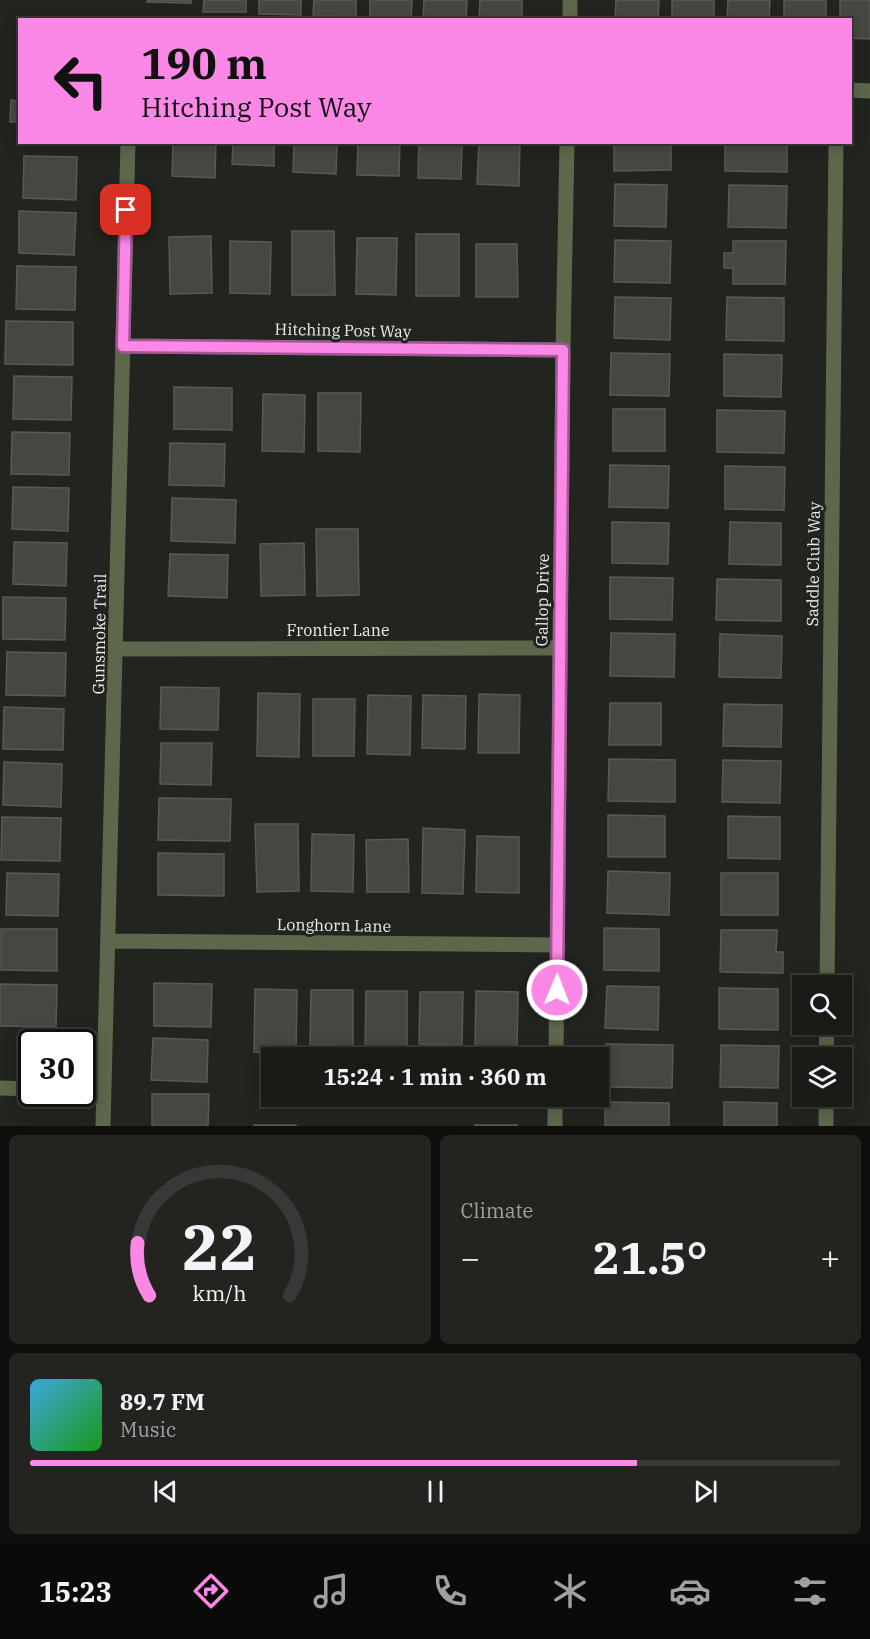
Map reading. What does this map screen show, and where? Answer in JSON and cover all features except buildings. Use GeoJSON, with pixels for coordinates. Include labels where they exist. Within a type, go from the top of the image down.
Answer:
{"type":"FeatureCollection","features":[{"type":"Feature","properties":{"kind":"street"},"geometry":{"type":"LineString","coordinates":[[570,0],[570,18]]}},
{"type":"Feature","properties":{"kind":"street"},"geometry":{"type":"LineString","coordinates":[[852,90],[870,91]]}},
{"type":"Feature","properties":{"kind":"street","name":"Gunsmoke Trail"},"geometry":{"type":"LineString","coordinates":[[103,1126],[128,144]]}},
{"type":"Feature","properties":{"kind":"street","name":"Gallop Drive"},"geometry":{"type":"LineString","coordinates":[[556,1047],[567,144]]}},
{"type":"Feature","properties":{"kind":"street","name":"Saddle Club Way"},"geometry":{"type":"LineString","coordinates":[[827,975],[836,144]]}},
{"type":"Feature","properties":{"kind":"street","name":"Hitching Post Way"},"geometry":{"type":"LineString","coordinates":[[123,346],[563,350]]}},
{"type":"Feature","properties":{"kind":"street","name":"Frontier Lane"},"geometry":{"type":"LineString","coordinates":[[116,649],[560,648]]}},
{"type":"Feature","properties":{"kind":"street","name":"Longhorn Lane"},"geometry":{"type":"LineString","coordinates":[[109,941],[558,945]]}},
{"type":"Feature","properties":{"kind":"street"},"geometry":{"type":"LineString","coordinates":[[0,1088],[18,1089]]}},
{"type":"Feature","properties":{"kind":"street"},"geometry":{"type":"LineString","coordinates":[[96,1090],[103,1090]]}},
{"type":"Feature","properties":{"kind":"street"},"geometry":{"type":"LineString","coordinates":[[555,1107],[555,1126]]}},
{"type":"Feature","properties":{"kind":"street"},"geometry":{"type":"LineString","coordinates":[[826,1107],[826,1126]]}},
{"type":"Feature","properties":{"kind":"route"},"geometry":{"type":"LineString","coordinates":[[126,210],[123,346],[563,350],[557,990]]}}]}
